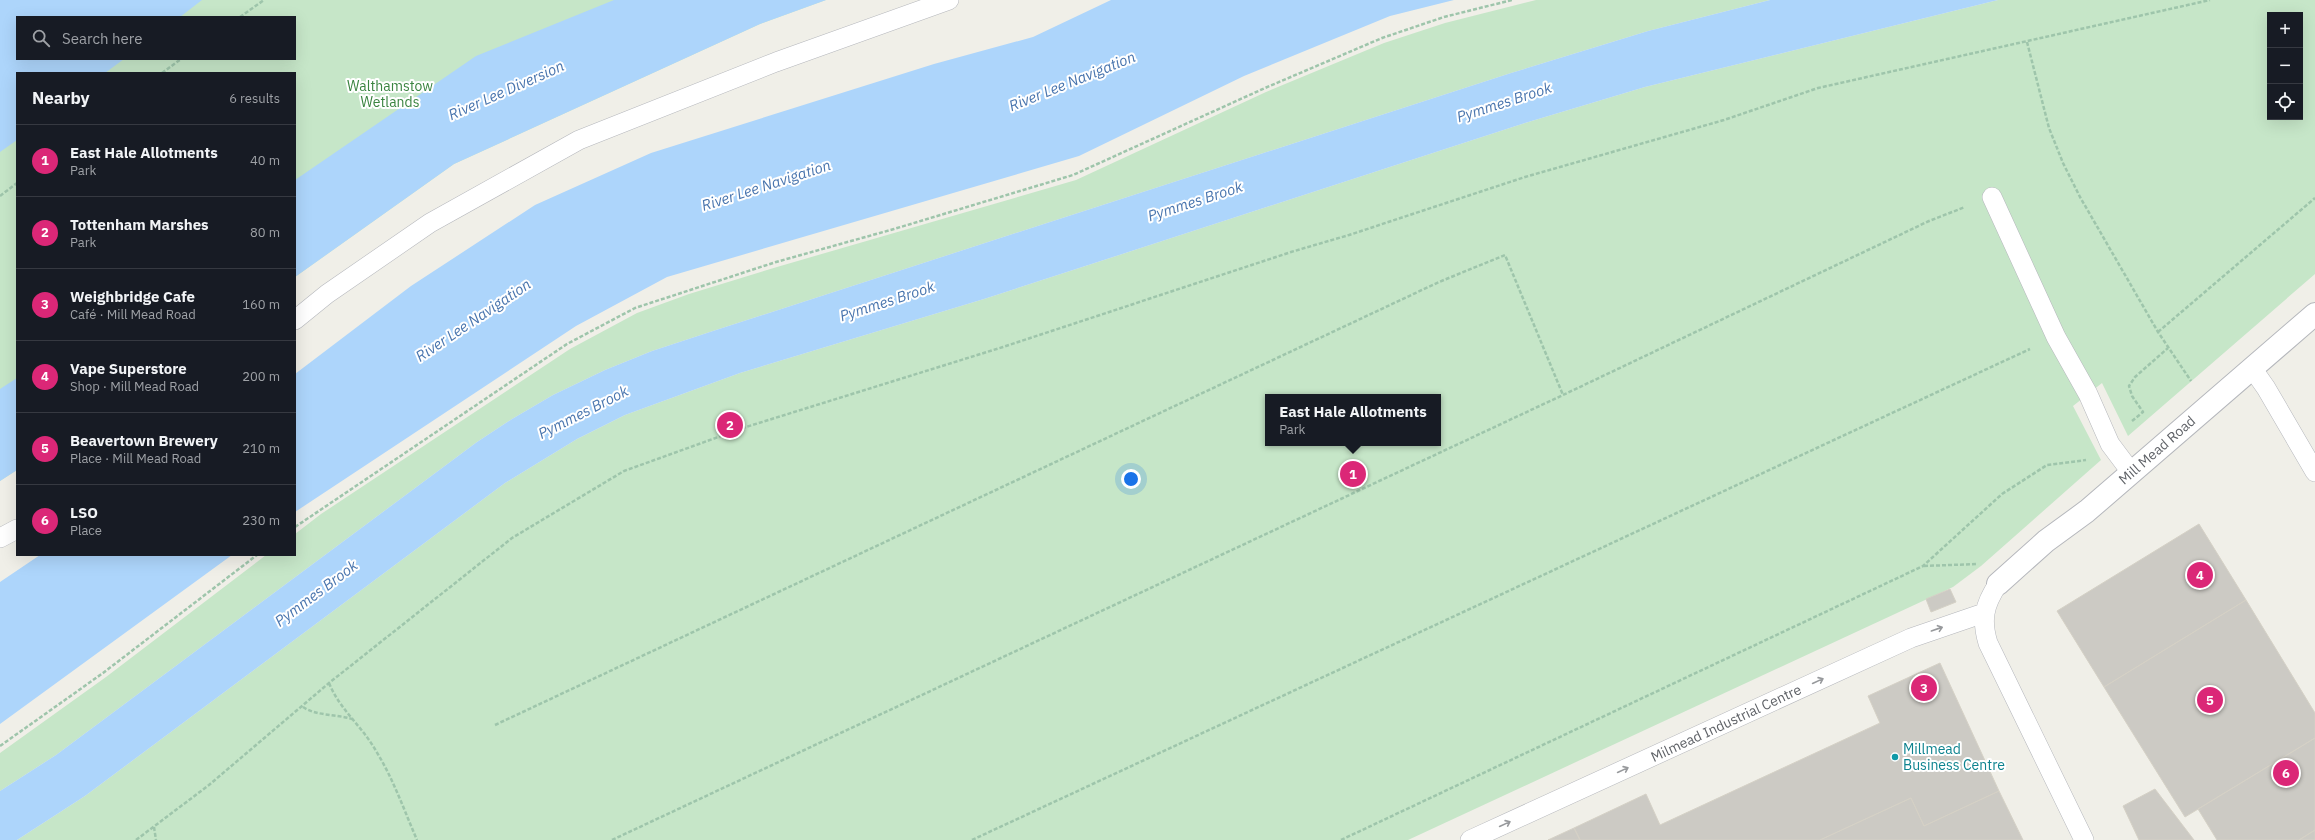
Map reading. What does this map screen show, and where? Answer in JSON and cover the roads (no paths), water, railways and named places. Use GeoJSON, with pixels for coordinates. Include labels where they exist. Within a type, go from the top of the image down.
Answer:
{"type":"FeatureCollection","features":[{"type":"Feature","properties":{"kind":"street","name":"Mill Mead Road"},"geometry":{"type":"LineString","coordinates":[[1998,584],[2046,541],[2087,511],[2315,314]]}},
{"type":"Feature","properties":{"kind":"lane"},"geometry":{"type":"LineString","coordinates":[[296,319],[327,294],[430,223],[579,140],[776,62],[949,0]]}},
{"type":"Feature","properties":{"kind":"lane"},"geometry":{"type":"LineString","coordinates":[[1992,197],[2056,337],[2088,394],[2110,444],[2131,472]]}},
{"type":"Feature","properties":{"kind":"lane"},"geometry":{"type":"LineString","coordinates":[[2252,368],[2266,388],[2315,472]]}},
{"type":"Feature","properties":{"kind":"lane"},"geometry":{"type":"LineString","coordinates":[[0,538],[16,530]]}},
{"type":"Feature","properties":{"kind":"lane"},"geometry":{"type":"LineString","coordinates":[[1998,584],[1989,598],[1984,613],[1983,627],[1988,643],[2084,840]]}},
{"type":"Feature","properties":{"kind":"lane","name":"Milmead Industrial Centre"},"geometry":{"type":"LineString","coordinates":[[1470,840],[1911,638],[1984,613]]}},
{"type":"Feature","properties":{"kind":"water"},"geometry":{"type":"Polygon","coordinates":[[[0,0],[202,0],[181,16],[16,16],[16,60],[123,60],[106,72],[16,72],[16,141],[0,152],[0,0]]]}},
{"type":"Feature","properties":{"kind":"water","name":"River Lee Diversion"},"geometry":{"type":"Polygon","coordinates":[[[614,0],[826,0],[760,24],[454,164],[296,276],[296,179],[476,56],[614,0]]]}},
{"type":"Feature","properties":{"kind":"water","name":"River Lee Navigation"},"geometry":{"type":"Polygon","coordinates":[[[1111,0],[1454,0],[1390,16],[1244,76],[1079,156],[667,277],[576,326],[296,511],[296,373],[411,286],[535,205],[651,153],[934,64],[1033,37],[1111,0]]]}},
{"type":"Feature","properties":{"kind":"water","name":"Pymmes Brook"},"geometry":{"type":"Polygon","coordinates":[[[1770,0],[1998,0],[1645,87],[1525,123],[984,299],[740,373],[625,415],[577,439],[505,483],[85,796],[17,840],[0,840],[0,791],[56,755],[477,442],[553,395],[605,370],[652,351],[716,330],[1511,73],[1648,31],[1770,0]]]}},
{"type":"Feature","properties":{"kind":"water"},"geometry":{"type":"Polygon","coordinates":[[[16,379],[16,471],[0,481],[0,389],[16,379]]]}},
{"type":"Feature","properties":{"kind":"water"},"geometry":{"type":"Polygon","coordinates":[[[39,556],[231,556],[0,724],[0,582],[39,556]]]}},
{"type":"Feature","properties":{"kind":"place","name":"Tottenham Marshes"},"geometry":{"type":"Point","coordinates":[730,425]}},
{"type":"Feature","properties":{"kind":"place","name":"East Hale Allotments"},"geometry":{"type":"Point","coordinates":[1353,474]}},
{"type":"Feature","properties":{"kind":"place","name":"Vape Superstore"},"geometry":{"type":"Point","coordinates":[2200,575]}},
{"type":"Feature","properties":{"kind":"place","name":"Weighbridge Cafe"},"geometry":{"type":"Point","coordinates":[1924,688]}},
{"type":"Feature","properties":{"kind":"place","name":"Beavertown Brewery"},"geometry":{"type":"Point","coordinates":[2210,700]}},
{"type":"Feature","properties":{"kind":"place","name":"Millmead Business Centre"},"geometry":{"type":"Point","coordinates":[1895,757]}},
{"type":"Feature","properties":{"kind":"place","name":"LSO"},"geometry":{"type":"Point","coordinates":[2286,773]}},
{"type":"Feature","properties":{"kind":"park label","name":"Walthamstow Wetlands"},"geometry":{"type":"Point","coordinates":[390,94]}}]}
